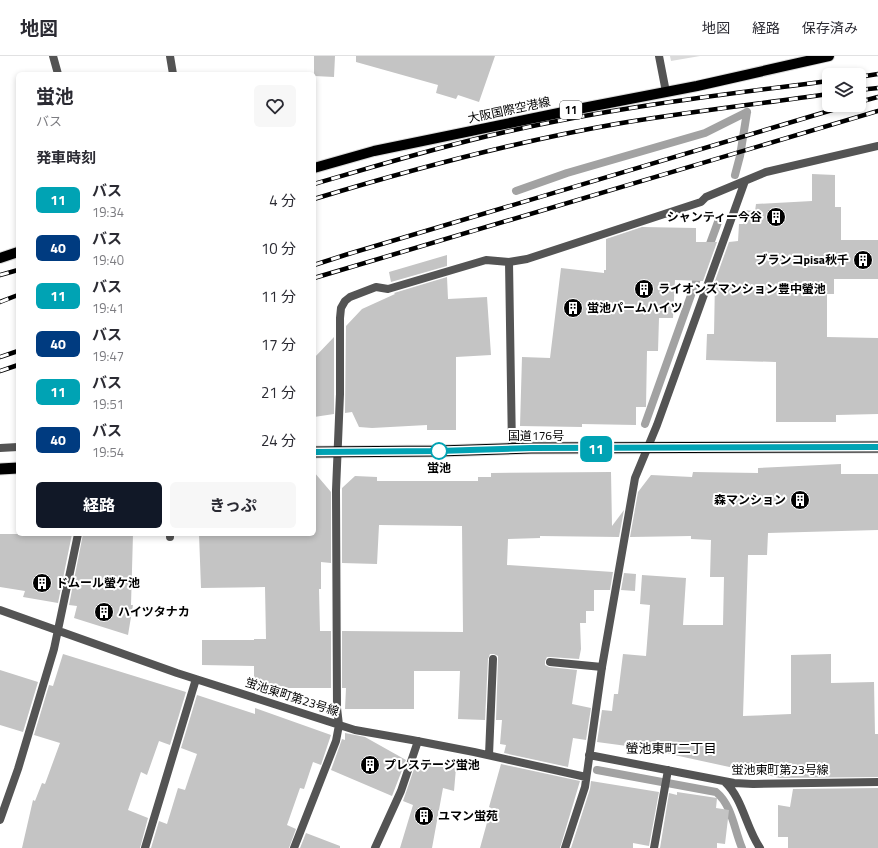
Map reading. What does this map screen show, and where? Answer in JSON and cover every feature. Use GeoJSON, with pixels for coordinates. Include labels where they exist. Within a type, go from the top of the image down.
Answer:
{"type":"FeatureCollection","features":[{"type":"Feature","properties":{"kind":"highway","name":"国道176号"},"geometry":{"type":"LineString","coordinates":[[316,452],[512,449],[878,447]]}},
{"type":"Feature","properties":{"kind":"highway"},"geometry":{"type":"LineString","coordinates":[[0,470],[16,468]]}},
{"type":"Feature","properties":{"kind":"main road","name":"大阪国際空港線"},"geometry":{"type":"LineString","coordinates":[[316,167],[374,152],[666,92],[829,56]]}},
{"type":"Feature","properties":{"kind":"main road"},"geometry":{"type":"LineString","coordinates":[[0,258],[16,253]]}},
{"type":"Feature","properties":{"kind":"street"},"geometry":{"type":"LineString","coordinates":[[53,56],[57,72]]}},
{"type":"Feature","properties":{"kind":"street"},"geometry":{"type":"LineString","coordinates":[[170,56],[173,72]]}},
{"type":"Feature","properties":{"kind":"street"},"geometry":{"type":"LineString","coordinates":[[659,56],[666,92]]}},
{"type":"Feature","properties":{"kind":"street"},"geometry":{"type":"LineString","coordinates":[[294,848],[336,741],[339,725],[337,700],[337,452],[340,394],[340,318],[341,308],[345,301],[356,294],[376,287],[388,289],[486,260],[509,262],[527,259],[701,202],[706,197],[766,172],[878,146]]}},
{"type":"Feature","properties":{"kind":"street"},"geometry":{"type":"LineString","coordinates":[[568,848],[585,787],[602,667],[635,478],[745,181]]}},
{"type":"Feature","properties":{"kind":"street"},"geometry":{"type":"LineString","coordinates":[[509,262],[512,449]]}},
{"type":"Feature","properties":{"kind":"street"},"geometry":{"type":"LineString","coordinates":[[0,448],[16,447]]}},
{"type":"Feature","properties":{"kind":"street"},"geometry":{"type":"LineString","coordinates":[[0,820],[18,769],[54,649],[78,536]]}},
{"type":"Feature","properties":{"kind":"street","name":"蛍池東町第23号線"},"geometry":{"type":"LineString","coordinates":[[0,610],[321,721],[355,730],[489,754],[586,777]]}},
{"type":"Feature","properties":{"kind":"street"},"geometry":{"type":"LineString","coordinates":[[489,754],[493,659]]}},
{"type":"Feature","properties":{"kind":"street"},"geometry":{"type":"LineString","coordinates":[[550,662],[602,667]]}},
{"type":"Feature","properties":{"kind":"street"},"geometry":{"type":"LineString","coordinates":[[145,848],[196,679]]}},
{"type":"Feature","properties":{"kind":"street"},"geometry":{"type":"LineString","coordinates":[[375,848],[401,791],[418,741]]}},
{"type":"Feature","properties":{"kind":"street","name":"蛍池東町第23号線"},"geometry":{"type":"LineString","coordinates":[[589,755],[667,778],[753,784],[878,782]]}},
{"type":"Feature","properties":{"kind":"street"},"geometry":{"type":"LineString","coordinates":[[654,848],[667,778]]}},
{"type":"Feature","properties":{"kind":"street"},"geometry":{"type":"LineString","coordinates":[[725,782],[735,795],[760,848]]}},
{"type":"Feature","properties":{"kind":"shaded area"},"geometry":{"type":"Polygon","coordinates":[[[670,56],[700,56],[671,61],[670,56]]]}},
{"type":"Feature","properties":{"kind":"building"},"geometry":{"type":"Polygon","coordinates":[[[314,56],[335,56],[334,77],[316,76],[316,72],[314,72],[314,56]]]}},
{"type":"Feature","properties":{"kind":"building"},"geometry":{"type":"Polygon","coordinates":[[[356,56],[495,56],[479,102],[458,95],[456,99],[436,93],[438,85],[356,62],[356,56]]]}},
{"type":"Feature","properties":{"kind":"building"},"geometry":{"type":"Polygon","coordinates":[[[812,174],[835,175],[835,207],[841,207],[841,240],[878,240],[878,279],[834,279],[834,294],[827,294],[827,337],[878,338],[878,414],[836,415],[836,422],[776,422],[776,362],[706,360],[707,334],[714,334],[715,281],[729,242],[738,241],[739,224],[743,224],[744,210],[755,211],[756,204],[812,201],[812,174]]]}},
{"type":"Feature","properties":{"kind":"building"},"geometry":{"type":"Polygon","coordinates":[[[642,227],[696,228],[696,242],[717,242],[703,281],[675,280],[673,318],[659,318],[658,351],[647,351],[646,407],[636,407],[636,425],[582,424],[582,427],[520,426],[522,357],[550,358],[561,268],[604,273],[604,270],[606,270],[606,239],[642,227]]]}},
{"type":"Feature","properties":{"kind":"building"},"geometry":{"type":"Polygon","coordinates":[[[447,255],[447,266],[391,282],[389,272],[447,255]]]}},
{"type":"Feature","properties":{"kind":"building"},"geometry":{"type":"Polygon","coordinates":[[[447,277],[448,299],[487,297],[491,355],[456,357],[456,430],[427,430],[427,425],[372,428],[359,427],[352,412],[345,413],[346,326],[362,309],[395,294],[394,293],[447,277]]]}},
{"type":"Feature","properties":{"kind":"building"},"geometry":{"type":"Polygon","coordinates":[[[334,337],[334,414],[316,417],[316,356],[334,337]]]}},
{"type":"Feature","properties":{"kind":"building"},"geometry":{"type":"Polygon","coordinates":[[[841,464],[841,474],[878,474],[878,530],[768,533],[767,555],[748,555],[743,716],[791,714],[791,655],[831,654],[831,683],[874,682],[875,734],[878,734],[878,777],[780,778],[642,748],[597,742],[602,710],[612,711],[614,694],[618,694],[623,654],[646,656],[650,605],[640,604],[642,575],[686,578],[683,625],[723,625],[724,577],[710,577],[711,540],[691,539],[691,536],[630,537],[638,492],[651,475],[692,477],[693,472],[758,473],[758,468],[841,464]]]}},
{"type":"Feature","properties":{"kind":"building"},"geometry":{"type":"Polygon","coordinates":[[[611,472],[612,526],[624,510],[619,537],[540,536],[540,538],[508,539],[507,565],[613,572],[610,590],[594,590],[594,611],[586,611],[586,623],[580,623],[581,649],[579,659],[547,657],[545,661],[545,665],[549,667],[577,670],[572,704],[591,708],[586,740],[573,738],[568,767],[504,753],[506,745],[500,744],[502,720],[496,720],[498,656],[494,654],[490,654],[488,659],[485,720],[458,719],[460,671],[414,671],[414,709],[345,709],[346,688],[342,688],[342,631],[463,632],[462,526],[379,525],[377,564],[342,563],[342,488],[355,476],[377,477],[377,481],[478,481],[478,477],[491,477],[491,473],[611,472]]]}},
{"type":"Feature","properties":{"kind":"building"},"geometry":{"type":"Polygon","coordinates":[[[316,474],[331,492],[331,563],[321,562],[321,589],[319,589],[320,631],[331,631],[331,688],[254,688],[254,666],[202,665],[202,640],[266,639],[265,587],[201,588],[199,536],[316,536],[316,474]]]}},
{"type":"Feature","properties":{"kind":"building"},"geometry":{"type":"Polygon","coordinates":[[[0,534],[16,534],[16,536],[72,536],[58,603],[23,597],[25,591],[0,587],[0,534]]]}},
{"type":"Feature","properties":{"kind":"building"},"geometry":{"type":"Polygon","coordinates":[[[83,536],[133,536],[131,605],[133,605],[128,635],[74,618],[77,606],[69,605],[83,536]]]}},
{"type":"Feature","properties":{"kind":"building"},"geometry":{"type":"Polygon","coordinates":[[[624,573],[636,574],[635,591],[621,590],[624,573]]]}},
{"type":"Feature","properties":{"kind":"building"},"geometry":{"type":"Polygon","coordinates":[[[63,654],[186,692],[170,745],[159,741],[147,775],[141,772],[128,810],[148,818],[140,848],[22,848],[33,800],[35,801],[42,783],[45,784],[60,743],[34,735],[49,685],[53,686],[63,654]]]}},
{"type":"Feature","properties":{"kind":"building"},"geometry":{"type":"Polygon","coordinates":[[[0,670],[38,682],[23,732],[0,725],[0,670]]]}},
{"type":"Feature","properties":{"kind":"building"},"geometry":{"type":"Polygon","coordinates":[[[197,695],[255,714],[255,708],[331,735],[321,765],[313,762],[304,789],[300,788],[287,825],[296,829],[289,848],[151,848],[159,821],[167,824],[178,788],[185,790],[197,754],[181,748],[197,695]]]}},
{"type":"Feature","properties":{"kind":"building","name":"プレステージ蛍池"},"geometry":{"type":"Polygon","coordinates":[[[345,733],[365,737],[406,760],[392,796],[331,770],[342,739],[345,740],[345,733]]]}},
{"type":"Feature","properties":{"kind":"building","name":"ユマン蛍苑"},"geometry":{"type":"Polygon","coordinates":[[[428,761],[456,768],[454,791],[443,788],[432,848],[400,848],[413,805],[403,801],[415,766],[425,771],[428,761]]]}},
{"type":"Feature","properties":{"kind":"building"},"geometry":{"type":"Polygon","coordinates":[[[501,764],[580,781],[560,848],[480,848],[491,808],[489,807],[501,764]]]}},
{"type":"Feature","properties":{"kind":"building"},"geometry":{"type":"Polygon","coordinates":[[[591,781],[659,792],[649,846],[633,843],[633,848],[571,848],[590,789],[591,781]]]}},
{"type":"Feature","properties":{"kind":"building"},"geometry":{"type":"Polygon","coordinates":[[[878,788],[878,848],[788,848],[788,837],[778,837],[778,805],[790,807],[793,789],[878,788]]]}},
{"type":"Feature","properties":{"kind":"building"},"geometry":{"type":"Polygon","coordinates":[[[677,792],[717,798],[716,808],[729,810],[725,844],[717,843],[717,848],[660,848],[669,793],[677,795],[677,792]]]}},
{"type":"Feature","properties":{"kind":"building"},"geometry":{"type":"Polygon","coordinates":[[[306,833],[340,846],[340,848],[300,848],[306,833]]]}},
{"type":"Feature","properties":{"kind":"waterway"},"geometry":{"type":"LineString","coordinates":[[735,175],[740,156],[747,112]]}},
{"type":"Feature","properties":{"kind":"waterway"},"geometry":{"type":"LineString","coordinates":[[516,191],[567,173],[705,133],[747,112]]}},
{"type":"Feature","properties":{"kind":"waterway"},"geometry":{"type":"LineString","coordinates":[[707,252],[718,222]]}},
{"type":"Feature","properties":{"kind":"waterway"},"geometry":{"type":"LineString","coordinates":[[645,424],[700,270]]}},
{"type":"Feature","properties":{"kind":"waterway"},"geometry":{"type":"LineString","coordinates":[[597,770],[716,792],[729,810],[742,848]]}},
{"type":"Feature","properties":{"kind":"railway"},"geometry":{"type":"LineString","coordinates":[[866,76],[878,74]]}},
{"type":"Feature","properties":{"kind":"railway"},"geometry":{"type":"LineString","coordinates":[[316,183],[454,144],[542,124],[623,109],[822,82]]}},
{"type":"Feature","properties":{"kind":"railway"},"geometry":{"type":"LineString","coordinates":[[866,89],[878,88]]}},
{"type":"Feature","properties":{"kind":"railway"},"geometry":{"type":"LineString","coordinates":[[316,198],[464,157],[578,131],[669,116],[822,95]]}},
{"type":"Feature","properties":{"kind":"railway"},"geometry":{"type":"LineString","coordinates":[[866,100],[878,97]]}},
{"type":"Feature","properties":{"kind":"railway"},"geometry":{"type":"LineString","coordinates":[[316,277],[878,111]]}},
{"type":"Feature","properties":{"kind":"railway"},"geometry":{"type":"LineString","coordinates":[[316,264],[825,112]]}},
{"type":"Feature","properties":{"kind":"railway"},"geometry":{"type":"LineString","coordinates":[[0,275],[16,271]]}},
{"type":"Feature","properties":{"kind":"railway"},"geometry":{"type":"LineString","coordinates":[[0,302],[16,296]]}},
{"type":"Feature","properties":{"kind":"railway"},"geometry":{"type":"LineString","coordinates":[[0,357],[16,352]]}},
{"type":"Feature","properties":{"kind":"railway"},"geometry":{"type":"LineString","coordinates":[[0,371],[16,366]]}},
{"type":"Feature","properties":{"kind":"bus line","name":"11"},"geometry":{"type":"LineString","coordinates":[[316,452],[438,451],[531,448],[610,449],[878,447]]}},
{"type":"Feature","properties":{"kind":"place","name":"シャンティー今谷"},"geometry":{"type":"Point","coordinates":[776,217]}},
{"type":"Feature","properties":{"kind":"place","name":"ブランコpisa秋千"},"geometry":{"type":"Point","coordinates":[863,260]}},
{"type":"Feature","properties":{"kind":"place","name":"ライオンズマンション豊中螢池"},"geometry":{"type":"Point","coordinates":[644,289]}},
{"type":"Feature","properties":{"kind":"place","name":"蛍池パームハイツ"},"geometry":{"type":"Point","coordinates":[573,308]}},
{"type":"Feature","properties":{"kind":"place","name":"蛍池"},"geometry":{"type":"Point","coordinates":[439,451]}},
{"type":"Feature","properties":{"kind":"place","name":"森マンション"},"geometry":{"type":"Point","coordinates":[800,500]}},
{"type":"Feature","properties":{"kind":"place","name":"ドムール螢ケ池"},"geometry":{"type":"Point","coordinates":[42,583]}},
{"type":"Feature","properties":{"kind":"place","name":"ハイツタナカ"},"geometry":{"type":"Point","coordinates":[104,612]}},
{"type":"Feature","properties":{"kind":"place","name":"プレステージ蛍池"},"geometry":{"type":"Point","coordinates":[370,765]}},
{"type":"Feature","properties":{"kind":"place","name":"ユマン蛍苑"},"geometry":{"type":"Point","coordinates":[424,816]}},
{"type":"Feature","properties":{"kind":"district","name":"螢池東町二丁目"},"geometry":{"type":"Point","coordinates":[671,748]}}]}
